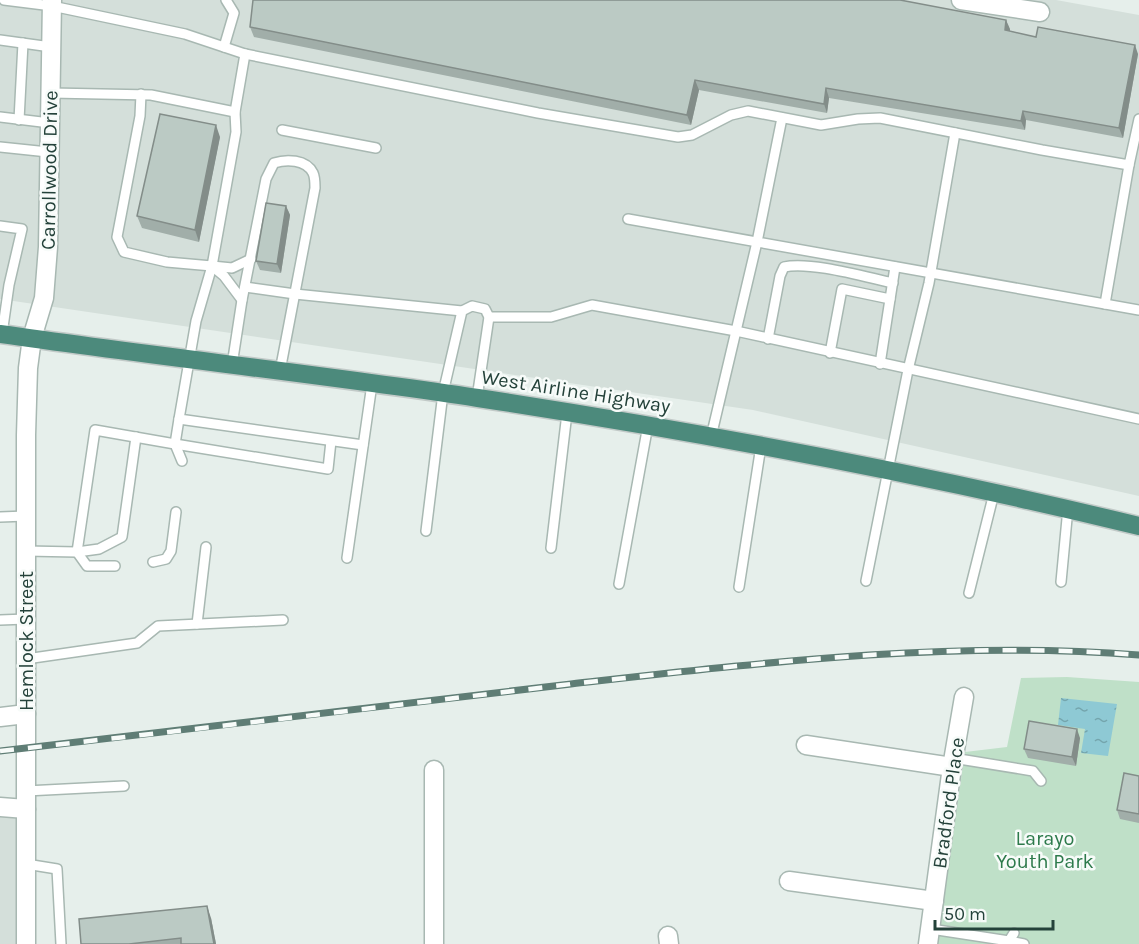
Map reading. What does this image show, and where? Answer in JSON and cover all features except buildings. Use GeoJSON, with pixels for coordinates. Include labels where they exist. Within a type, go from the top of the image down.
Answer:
{"type":"FeatureCollection","features":[{"type":"Feature","properties":{"kind":"highway","name":"West Airline Highway"},"geometry":{"type":"LineString","coordinates":[[1,334],[443,393],[648,425],[888,470],[1068,508],[1139,526]]}},
{"type":"Feature","properties":{"kind":"street"},"geometry":{"type":"LineString","coordinates":[[961,0],[1040,12]]}},
{"type":"Feature","properties":{"kind":"street","name":"Carrollwood Drive"},"geometry":{"type":"LineString","coordinates":[[32,338],[44,298],[48,247],[52,3]]}},
{"type":"Feature","properties":{"kind":"street","name":"Hemlock Street"},"geometry":{"type":"LineString","coordinates":[[26,944],[26,516],[28,368],[32,338]]}},
{"type":"Feature","properties":{"kind":"street","name":"Bradford Place"},"geometry":{"type":"LineString","coordinates":[[930,936],[964,697]]}},
{"type":"Feature","properties":{"kind":"street"},"geometry":{"type":"LineString","coordinates":[[0,717],[26,714]]}},
{"type":"Feature","properties":{"kind":"street"},"geometry":{"type":"LineString","coordinates":[[806,745],[953,762]]}},
{"type":"Feature","properties":{"kind":"street"},"geometry":{"type":"LineString","coordinates":[[434,770],[434,944]]}},
{"type":"Feature","properties":{"kind":"street"},"geometry":{"type":"LineString","coordinates":[[0,807],[26,800]]}},
{"type":"Feature","properties":{"kind":"street"},"geometry":{"type":"LineString","coordinates":[[789,881],[934,901]]}},
{"type":"Feature","properties":{"kind":"lane"},"geometry":{"type":"LineString","coordinates":[[4,0],[52,3],[185,34],[245,54],[538,113],[678,137],[692,135],[731,115],[748,111],[821,125],[858,119],[887,119],[1129,165]]}},
{"type":"Feature","properties":{"kind":"lane"},"geometry":{"type":"LineString","coordinates":[[224,47],[234,13],[226,0]]}},
{"type":"Feature","properties":{"kind":"lane"},"geometry":{"type":"LineString","coordinates":[[0,40],[51,47]]}},
{"type":"Feature","properties":{"kind":"lane"},"geometry":{"type":"LineString","coordinates":[[20,120],[22,43]]}},
{"type":"Feature","properties":{"kind":"lane"},"geometry":{"type":"LineString","coordinates":[[182,461],[176,444],[188,359],[212,266],[236,132],[235,112],[245,54]]}},
{"type":"Feature","properties":{"kind":"lane"},"geometry":{"type":"LineString","coordinates":[[51,93],[151,95],[235,112]]}},
{"type":"Feature","properties":{"kind":"lane"},"geometry":{"type":"LineString","coordinates":[[141,94],[140,116],[117,237],[124,252],[167,262],[232,268],[251,259]]}},
{"type":"Feature","properties":{"kind":"lane"},"geometry":{"type":"LineString","coordinates":[[0,117],[50,123]]}},
{"type":"Feature","properties":{"kind":"lane"},"geometry":{"type":"LineString","coordinates":[[711,437],[757,242],[782,118]]}},
{"type":"Feature","properties":{"kind":"lane"},"geometry":{"type":"LineString","coordinates":[[1105,304],[1139,119]]}},
{"type":"Feature","properties":{"kind":"lane"},"geometry":{"type":"LineString","coordinates":[[282,129],[376,148]]}},
{"type":"Feature","properties":{"kind":"lane"},"geometry":{"type":"LineString","coordinates":[[866,581],[908,370],[930,273],[955,133]]}},
{"type":"Feature","properties":{"kind":"lane"},"geometry":{"type":"LineString","coordinates":[[0,147],[48,152]]}},
{"type":"Feature","properties":{"kind":"lane"},"geometry":{"type":"LineString","coordinates":[[232,365],[266,178],[274,163],[286,159],[306,165],[314,174],[315,188],[280,371]]}},
{"type":"Feature","properties":{"kind":"lane"},"geometry":{"type":"LineString","coordinates":[[628,219],[1139,310]]}},
{"type":"Feature","properties":{"kind":"lane"},"geometry":{"type":"LineString","coordinates":[[0,226],[22,229],[1,334]]}},
{"type":"Feature","properties":{"kind":"lane"},"geometry":{"type":"LineString","coordinates":[[768,339],[780,276],[784,267],[794,265],[813,267],[893,283]]}},
{"type":"Feature","properties":{"kind":"lane"},"geometry":{"type":"LineString","coordinates":[[212,266],[224,276],[242,300]]}},
{"type":"Feature","properties":{"kind":"lane"},"geometry":{"type":"LineString","coordinates":[[880,364],[896,267]]}},
{"type":"Feature","properties":{"kind":"lane"},"geometry":{"type":"LineString","coordinates":[[245,287],[462,311],[472,306],[485,309],[489,317],[477,398]]}},
{"type":"Feature","properties":{"kind":"lane"},"geometry":{"type":"LineString","coordinates":[[830,353],[842,289],[890,299]]}},
{"type":"Feature","properties":{"kind":"lane"},"geometry":{"type":"LineString","coordinates":[[489,317],[551,317],[592,305],[735,332],[1139,419]]}},
{"type":"Feature","properties":{"kind":"lane"},"geometry":{"type":"LineString","coordinates":[[426,531],[443,393],[462,311]]}},
{"type":"Feature","properties":{"kind":"lane"},"geometry":{"type":"LineString","coordinates":[[347,558],[372,384]]}},
{"type":"Feature","properties":{"kind":"lane"},"geometry":{"type":"LineString","coordinates":[[551,548],[567,413]]}},
{"type":"Feature","properties":{"kind":"lane"},"geometry":{"type":"LineString","coordinates":[[179,419],[363,446]]}},
{"type":"Feature","properties":{"kind":"lane"},"geometry":{"type":"LineString","coordinates":[[620,584],[648,425]]}},
{"type":"Feature","properties":{"kind":"lane"},"geometry":{"type":"LineString","coordinates":[[115,566],[87,566],[77,552],[94,430],[328,469],[331,441]]}},
{"type":"Feature","properties":{"kind":"lane"},"geometry":{"type":"LineString","coordinates":[[26,551],[77,552],[99,549],[122,537],[136,437]]}},
{"type":"Feature","properties":{"kind":"lane"},"geometry":{"type":"LineString","coordinates":[[739,586],[761,446]]}},
{"type":"Feature","properties":{"kind":"lane"},"geometry":{"type":"LineString","coordinates":[[969,593],[994,493]]}},
{"type":"Feature","properties":{"kind":"lane"},"geometry":{"type":"LineString","coordinates":[[1060,582],[1068,508]]}},
{"type":"Feature","properties":{"kind":"lane"},"geometry":{"type":"LineString","coordinates":[[153,562],[166,559],[171,551],[176,512]]}},
{"type":"Feature","properties":{"kind":"lane"},"geometry":{"type":"LineString","coordinates":[[0,517],[26,516]]}},
{"type":"Feature","properties":{"kind":"lane"},"geometry":{"type":"LineString","coordinates":[[197,624],[206,547]]}},
{"type":"Feature","properties":{"kind":"lane"},"geometry":{"type":"LineString","coordinates":[[0,620],[26,619]]}},
{"type":"Feature","properties":{"kind":"lane"},"geometry":{"type":"LineString","coordinates":[[26,659],[137,643],[158,626],[283,620]]}},
{"type":"Feature","properties":{"kind":"lane"},"geometry":{"type":"LineString","coordinates":[[953,762],[1001,770],[1033,771],[1041,781]]}},
{"type":"Feature","properties":{"kind":"lane"},"geometry":{"type":"LineString","coordinates":[[26,800],[124,786]]}},
{"type":"Feature","properties":{"kind":"lane"},"geometry":{"type":"LineString","coordinates":[[26,864],[57,869],[61,944]]}},
{"type":"Feature","properties":{"kind":"lane"},"geometry":{"type":"LineString","coordinates":[[930,936],[972,930],[1012,937],[1024,944]]}},
{"type":"Feature","properties":{"kind":"shaded area"},"geometry":{"type":"Polygon","coordinates":[[[0,0],[1056,0],[1139,15],[1139,496],[753,410],[0,299],[0,0]]]}},
{"type":"Feature","properties":{"kind":"shaded area"},"geometry":{"type":"Polygon","coordinates":[[[0,807],[26,809],[26,944],[0,944],[0,807]]]}},
{"type":"Feature","properties":{"kind":"green space","name":"Larayo Youth Park"},"geometry":{"type":"Polygon","coordinates":[[[1067,677],[1139,682],[1139,944],[937,944],[965,752],[1007,747],[1021,678],[1067,677]]]}},
{"type":"Feature","properties":{"kind":"water"},"geometry":{"type":"Polygon","coordinates":[[[1061,698],[1117,704],[1108,756],[1081,753],[1085,729],[1058,725],[1061,698]]]}},
{"type":"Feature","properties":{"kind":"railway"},"geometry":{"type":"LineString","coordinates":[[0,751],[713,668],[855,656],[997,650],[1139,655]]}}]}
